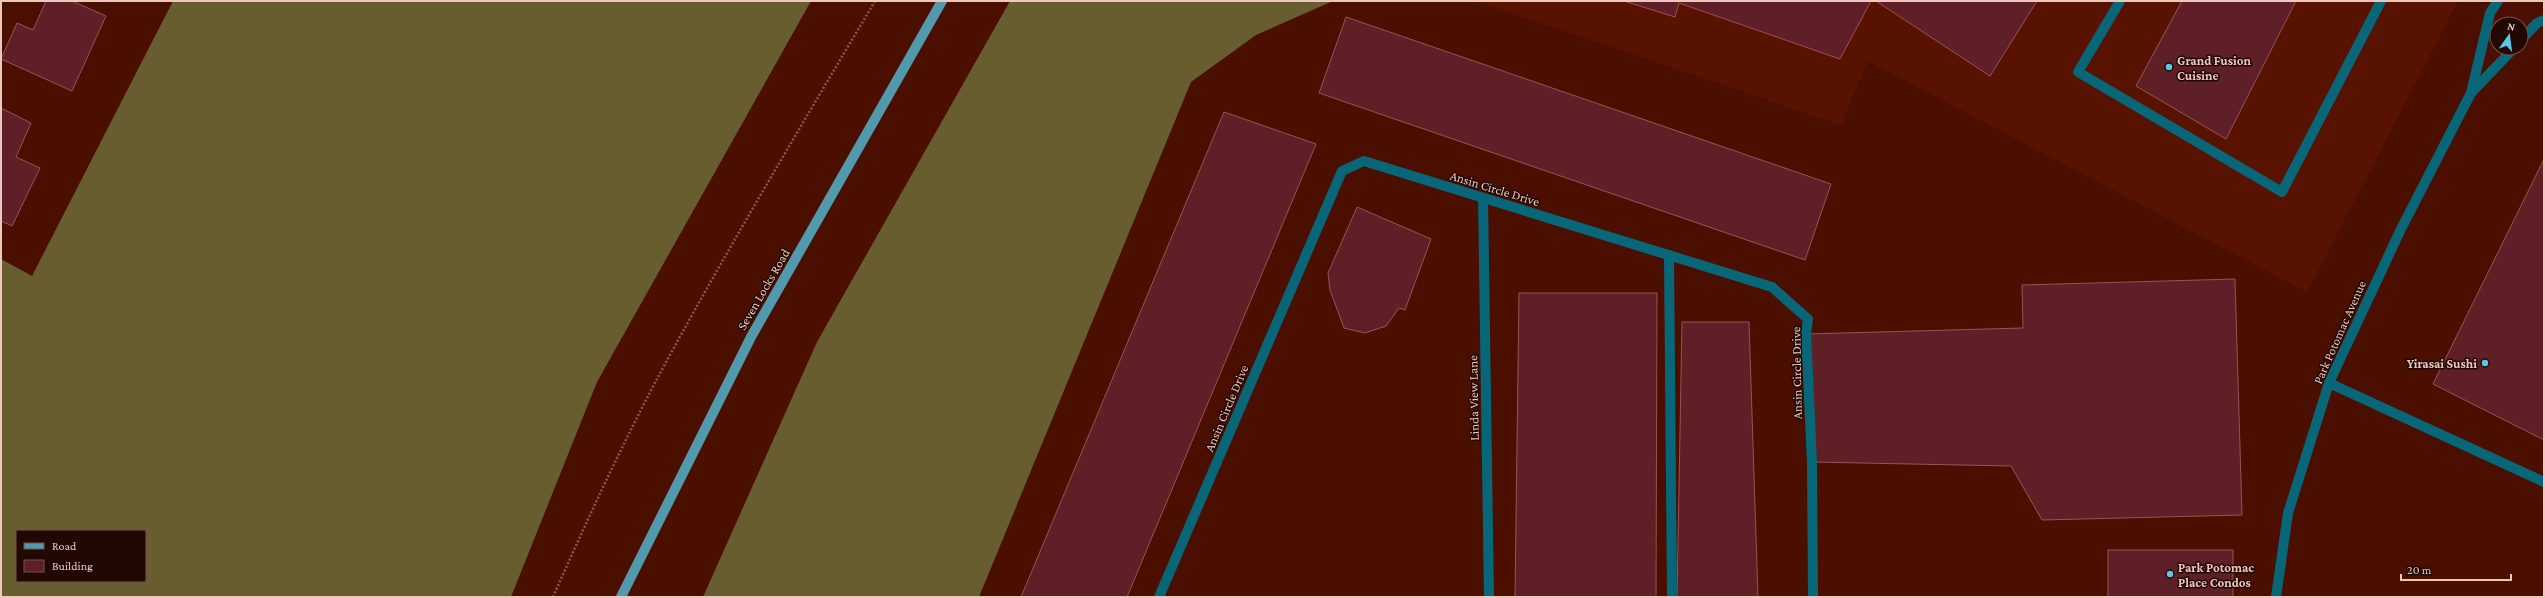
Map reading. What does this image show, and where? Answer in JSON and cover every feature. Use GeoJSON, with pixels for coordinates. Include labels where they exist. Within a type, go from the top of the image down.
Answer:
{"type":"FeatureCollection","features":[{"type":"Feature","properties":{"kind":"main road","name":"Seven Locks Road"},"geometry":{"type":"LineString","coordinates":[[621,597],[751,337],[942,1]]}},
{"type":"Feature","properties":{"kind":"street"},"geometry":{"type":"LineString","coordinates":[[2120,1],[2078,72],[2282,192],[2381,1]]}},
{"type":"Feature","properties":{"kind":"street"},"geometry":{"type":"LineString","coordinates":[[2471,93],[2486,26],[2490,13],[2498,1]]}},
{"type":"Feature","properties":{"kind":"street"},"geometry":{"type":"LineString","coordinates":[[2529,32],[2537,23],[2544,20]]}},
{"type":"Feature","properties":{"kind":"street"},"geometry":{"type":"LineString","coordinates":[[2471,93],[2506,56]]}},
{"type":"Feature","properties":{"kind":"street","name":"Park Potomac Avenue"},"geometry":{"type":"LineString","coordinates":[[2276,597],[2288,514],[2329,383],[2401,230],[2471,93]]}},
{"type":"Feature","properties":{"kind":"street","name":"Ansin Circle Drive"},"geometry":{"type":"LineString","coordinates":[[1159,597],[1342,171],[1364,161],[1772,287],[1808,319],[1806,334],[1812,462],[1812,597]]}},
{"type":"Feature","properties":{"kind":"street","name":"Linda View Lane"},"geometry":{"type":"LineString","coordinates":[[1483,198],[1489,597]]}},
{"type":"Feature","properties":{"kind":"street"},"geometry":{"type":"LineString","coordinates":[[1669,255],[1672,597]]}},
{"type":"Feature","properties":{"kind":"street"},"geometry":{"type":"LineString","coordinates":[[2329,383],[2544,482]]}},
{"type":"Feature","properties":{"kind":"path"},"geometry":{"type":"LineString","coordinates":[[552,597],[601,490],[665,364],[734,240],[875,1]]}},
{"type":"Feature","properties":{"kind":"shaded area"},"geometry":{"type":"Polygon","coordinates":[[[173,1],[811,1],[597,382],[511,597],[1,597],[1,259],[32,276],[173,1]]]}},
{"type":"Feature","properties":{"kind":"shaded area"},"geometry":{"type":"Polygon","coordinates":[[[1010,1],[1333,1],[1256,35],[1191,82],[979,597],[703,597],[817,342],[1010,1]]]}},
{"type":"Feature","properties":{"kind":"shaded area"},"geometry":{"type":"Polygon","coordinates":[[[1475,1],[2458,1],[2307,292],[1868,61],[1841,125],[1475,1]]]}},
{"type":"Feature","properties":{"kind":"building"},"geometry":{"type":"Polygon","coordinates":[[[46,1],[72,1],[106,16],[72,91],[1,59],[17,23],[33,30],[46,1]]]}},
{"type":"Feature","properties":{"kind":"building"},"geometry":{"type":"Polygon","coordinates":[[[1624,1],[1871,1],[1840,59],[1679,3],[1675,17],[1624,1]]]}},
{"type":"Feature","properties":{"kind":"building"},"geometry":{"type":"Polygon","coordinates":[[[1876,1],[2037,1],[1990,76],[1876,1]]]}},
{"type":"Feature","properties":{"kind":"building"},"geometry":{"type":"Polygon","coordinates":[[[2182,1],[2296,1],[2226,139],[2136,86],[2182,1]]]}},
{"type":"Feature","properties":{"kind":"building"},"geometry":{"type":"Polygon","coordinates":[[[1346,17],[1831,184],[1805,260],[1319,93],[1346,17]]]}},
{"type":"Feature","properties":{"kind":"building"},"geometry":{"type":"Polygon","coordinates":[[[1,108],[31,123],[16,157],[40,168],[12,226],[1,221],[1,108]]]}},
{"type":"Feature","properties":{"kind":"building"},"geometry":{"type":"Polygon","coordinates":[[[1224,112],[1316,144],[1127,597],[1021,597],[1224,112]]]}},
{"type":"Feature","properties":{"kind":"building"},"geometry":{"type":"Polygon","coordinates":[[[2544,159],[2544,440],[2433,384],[2544,159]]]}},
{"type":"Feature","properties":{"kind":"building"},"geometry":{"type":"Polygon","coordinates":[[[1357,207],[1431,239],[1405,310],[1399,308],[1386,326],[1365,333],[1344,328],[1330,290],[1328,273],[1357,207]]]}},
{"type":"Feature","properties":{"kind":"building"},"geometry":{"type":"Polygon","coordinates":[[[2235,279],[2242,515],[2042,520],[2011,466],[1812,462],[1806,334],[2023,328],[2022,285],[2235,279]]]}},
{"type":"Feature","properties":{"kind":"building"},"geometry":{"type":"Polygon","coordinates":[[[1519,293],[1657,293],[1656,597],[1515,597],[1519,293]]]}},
{"type":"Feature","properties":{"kind":"building"},"geometry":{"type":"Polygon","coordinates":[[[1682,322],[1749,322],[1758,597],[1677,597],[1682,322]]]}},
{"type":"Feature","properties":{"kind":"building","name":"Park Potomac Place Condos"},"geometry":{"type":"Polygon","coordinates":[[[2108,550],[2233,550],[2233,597],[2108,597],[2108,550]]]}},
{"type":"Feature","properties":{"kind":"place","name":"Grand Fusion Cuisine"},"geometry":{"type":"Point","coordinates":[2169,67]}},
{"type":"Feature","properties":{"kind":"place","name":"Yirasai Sushi"},"geometry":{"type":"Point","coordinates":[2485,363]}},
{"type":"Feature","properties":{"kind":"place","name":"Park Potomac Place Condos"},"geometry":{"type":"Point","coordinates":[2170,574]}}]}
